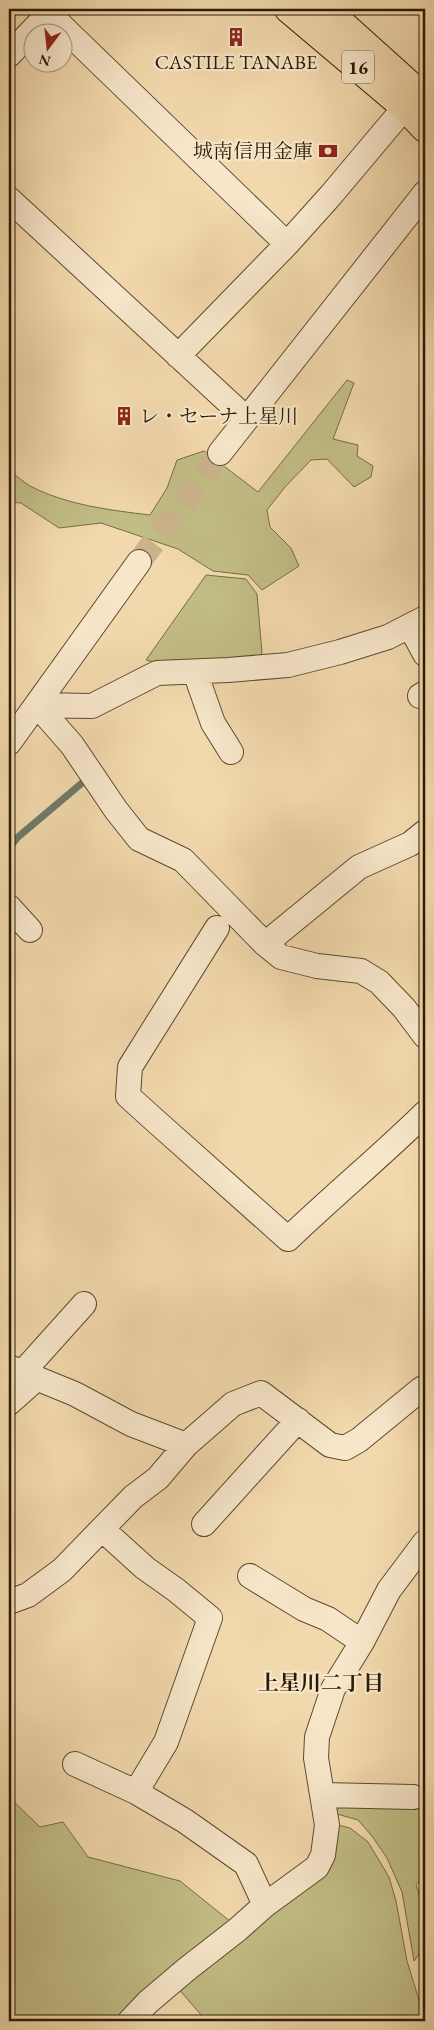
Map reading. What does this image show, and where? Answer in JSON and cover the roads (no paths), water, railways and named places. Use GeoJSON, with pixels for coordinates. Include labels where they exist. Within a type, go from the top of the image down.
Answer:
{"type":"FeatureCollection","features":[{"type":"Feature","properties":{"kind":"highway","name":"16"},"geometry":{"type":"LineString","coordinates":[[289,9],[415,103]]}},
{"type":"Feature","properties":{"kind":"highway","name":"16"},"geometry":{"type":"LineString","coordinates":[[325,9],[415,103],[425,128]]}},
{"type":"Feature","properties":{"kind":"street"},"geometry":{"type":"LineString","coordinates":[[9,55],[49,10],[287,244]]}},
{"type":"Feature","properties":{"kind":"street"},"geometry":{"type":"LineString","coordinates":[[178,356],[287,244],[415,103]]}},
{"type":"Feature","properties":{"kind":"street"},"geometry":{"type":"LineString","coordinates":[[220,453],[425,193]]}},
{"type":"Feature","properties":{"kind":"street"},"geometry":{"type":"LineString","coordinates":[[9,199],[236,409]]}},
{"type":"Feature","properties":{"kind":"street"},"geometry":{"type":"LineString","coordinates":[[10,739],[37,705],[139,562]]}},
{"type":"Feature","properties":{"kind":"street"},"geometry":{"type":"LineString","coordinates":[[37,705],[92,706],[157,673],[288,665],[340,652],[388,637],[418,622],[425,654]]}},
{"type":"Feature","properties":{"kind":"street"},"geometry":{"type":"LineString","coordinates":[[196,672],[213,723],[232,752]]}},
{"type":"Feature","properties":{"kind":"street"},"geometry":{"type":"LineString","coordinates":[[37,705],[72,745],[116,810],[139,839],[183,860],[223,917],[281,957],[317,966],[361,971],[379,982],[421,1024]]}},
{"type":"Feature","properties":{"kind":"street"},"geometry":{"type":"LineString","coordinates":[[264,944],[359,867],[410,844],[425,832]]}},
{"type":"Feature","properties":{"kind":"street"},"geometry":{"type":"LineString","coordinates":[[9,907],[30,930]]}},
{"type":"Feature","properties":{"kind":"street"},"geometry":{"type":"LineString","coordinates":[[223,917],[130,1067],[128,1096],[288,1239],[343,1187],[381,1156],[425,1113]]}},
{"type":"Feature","properties":{"kind":"street"},"geometry":{"type":"LineString","coordinates":[[9,1403],[22,1373],[84,1304]]}},
{"type":"Feature","properties":{"kind":"street"},"geometry":{"type":"LineString","coordinates":[[22,1373],[75,1394],[131,1424],[186,1445]]}},
{"type":"Feature","properties":{"kind":"street"},"geometry":{"type":"LineString","coordinates":[[9,1602],[28,1595],[62,1570],[133,1497],[158,1478],[186,1445],[232,1404],[261,1393],[330,1445],[345,1448],[359,1440],[425,1387]]}},
{"type":"Feature","properties":{"kind":"street"},"geometry":{"type":"LineString","coordinates":[[204,1524],[298,1420]]}},
{"type":"Feature","properties":{"kind":"street"},"geometry":{"type":"LineString","coordinates":[[102,1529],[145,1568],[210,1618],[166,1742],[136,1792]]}},
{"type":"Feature","properties":{"kind":"street"},"geometry":{"type":"LineString","coordinates":[[130,2021],[161,1991],[265,1905],[317,1867],[323,1855],[326,1840],[327,1810],[316,1758],[317,1737],[333,1689],[362,1642],[389,1590],[425,1542]]}},
{"type":"Feature","properties":{"kind":"street"},"geometry":{"type":"LineString","coordinates":[[250,1576],[304,1609],[328,1619],[362,1642]]}},
{"type":"Feature","properties":{"kind":"street"},"geometry":{"type":"LineString","coordinates":[[75,1764],[136,1792],[185,1821],[246,1864],[265,1905]]}},
{"type":"Feature","properties":{"kind":"street"},"geometry":{"type":"LineString","coordinates":[[327,1810],[414,1797]]}},
{"type":"Feature","properties":{"kind":"waterway"},"geometry":{"type":"LineString","coordinates":[[9,848],[18,837],[82,783]]}},
{"type":"Feature","properties":{"kind":"tunnel"},"geometry":{"type":"LineString","coordinates":[[139,562],[220,453]]}},
{"type":"Feature","properties":{"kind":"place","name":"CASTILE TANABE"},"geometry":{"type":"Point","coordinates":[236,37]}},
{"type":"Feature","properties":{"kind":"place","name":"城南信用金庫"},"geometry":{"type":"Point","coordinates":[328,151]}},
{"type":"Feature","properties":{"kind":"place","name":"レ・セーナ上星川"},"geometry":{"type":"Point","coordinates":[124,416]}},
{"type":"Feature","properties":{"kind":"district","name":"上星川二丁目"},"geometry":{"type":"Point","coordinates":[321,1682]}}]}
